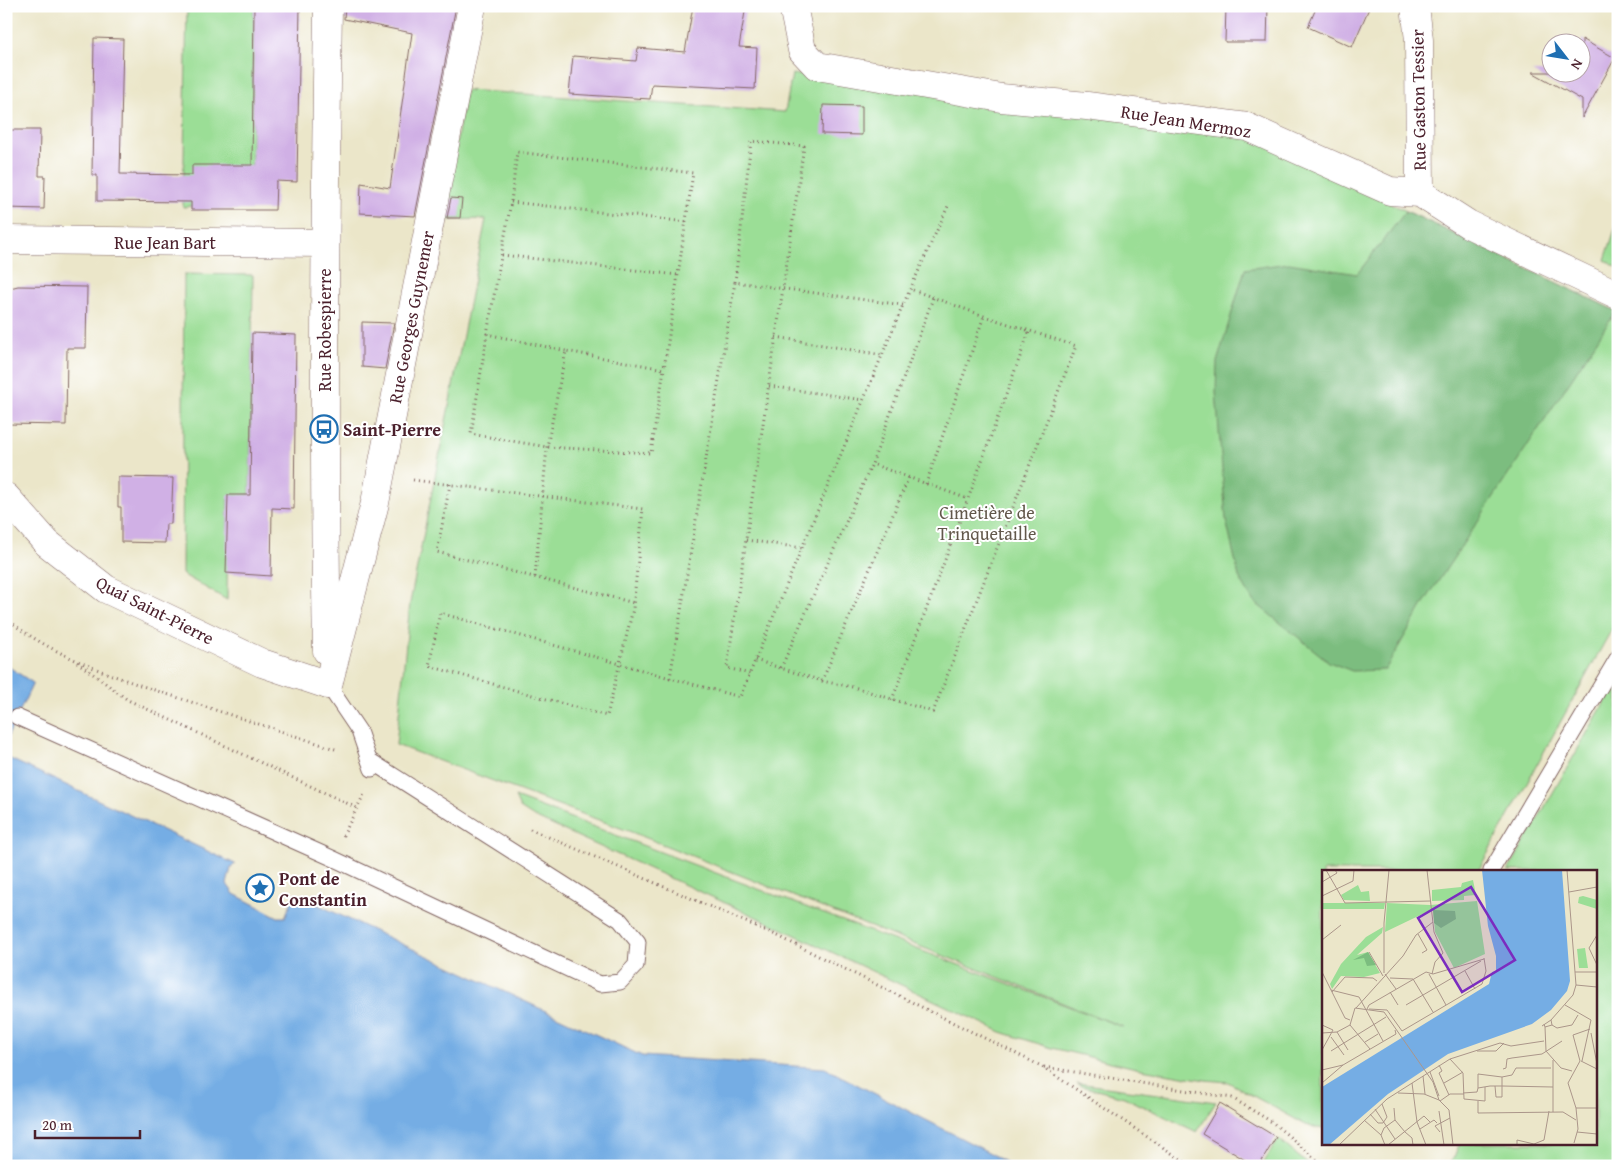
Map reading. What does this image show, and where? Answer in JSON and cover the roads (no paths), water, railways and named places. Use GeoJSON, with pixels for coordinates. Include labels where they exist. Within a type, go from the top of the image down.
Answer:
{"type":"FeatureCollection","features":[{"type":"Feature","properties":{"kind":"street","name":"Rue Robespierre"},"geometry":{"type":"LineString","coordinates":[[328,6],[324,243],[324,525],[328,685]]}},
{"type":"Feature","properties":{"kind":"street","name":"Rue Georges Guynemer"},"geometry":{"type":"LineString","coordinates":[[328,685],[375,503],[472,6]]}},
{"type":"Feature","properties":{"kind":"street","name":"Rue Jean Mermoz"},"geometry":{"type":"LineString","coordinates":[[794,6],[802,50],[817,66],[1001,98],[1088,106],[1247,127],[1390,190],[1420,193],[1468,224],[1618,295]]}},
{"type":"Feature","properties":{"kind":"street","name":"Rue Gaston Tessier"},"geometry":{"type":"LineString","coordinates":[[1416,6],[1420,40],[1420,193]]}},
{"type":"Feature","properties":{"kind":"street","name":"Rue Jean Bart"},"geometry":{"type":"LineString","coordinates":[[6,240],[324,243]]}},
{"type":"Feature","properties":{"kind":"street","name":"Quai Saint-Pierre"},"geometry":{"type":"LineString","coordinates":[[6,497],[48,544],[106,589],[262,663],[328,685]]}},
{"type":"Feature","properties":{"kind":"lane"},"geometry":{"type":"LineString","coordinates":[[1492,870],[1618,657]]}},
{"type":"Feature","properties":{"kind":"lane"},"geometry":{"type":"LineString","coordinates":[[17,718],[332,858],[600,984],[620,982],[636,966],[638,942],[620,920],[371,767],[359,731],[328,685]]}},
{"type":"Feature","properties":{"kind":"water"},"geometry":{"type":"Polygon","coordinates":[[[6,665],[33,683],[6,740],[6,665]]]}},
{"type":"Feature","properties":{"kind":"water"},"geometry":{"type":"Polygon","coordinates":[[[6,757],[235,864],[231,868],[227,884],[234,894],[278,917],[285,917],[295,894],[642,1056],[825,1068],[992,1154],[1011,1166],[6,1166],[6,757]]]}},
{"type":"Feature","properties":{"kind":"place","name":"Saint-Pierre"},"geometry":{"type":"Point","coordinates":[324,429]}},
{"type":"Feature","properties":{"kind":"place","name":"Pont de Constantin"},"geometry":{"type":"Point","coordinates":[260,888]}},
{"type":"Feature","properties":{"kind":"park label","name":"Cimetière de Trinquetaille"},"geometry":{"type":"Point","coordinates":[987,522]}}]}
